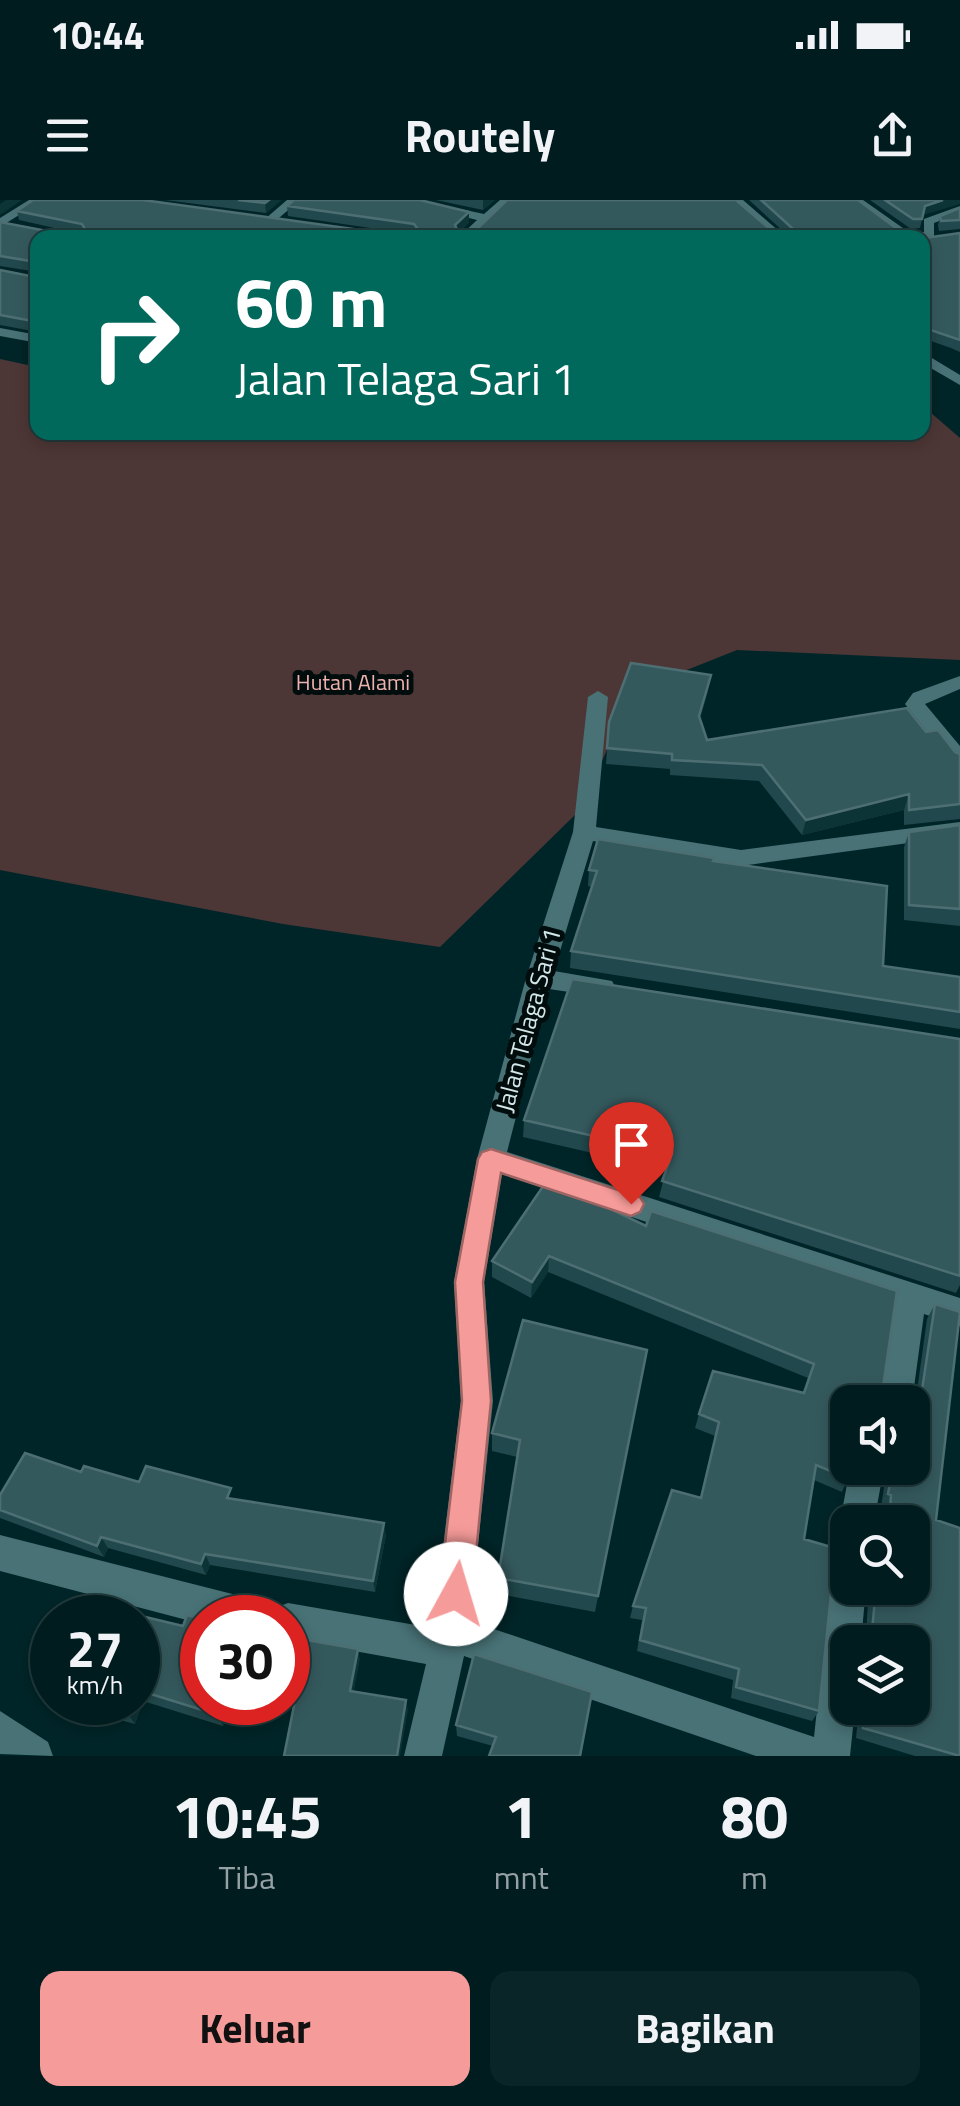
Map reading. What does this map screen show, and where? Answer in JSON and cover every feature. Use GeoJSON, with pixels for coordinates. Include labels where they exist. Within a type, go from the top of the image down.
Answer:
{"type":"FeatureCollection","features":[{"type":"Feature","properties":{"kind":"street"},"geometry":{"type":"LineString","coordinates":[[0,223],[36,200]]}},
{"type":"Feature","properties":{"kind":"street"},"geometry":{"type":"LineString","coordinates":[[269,221],[294,200]]}},
{"type":"Feature","properties":{"kind":"street"},"geometry":{"type":"LineString","coordinates":[[402,200],[484,218]]}},
{"type":"Feature","properties":{"kind":"street"},"geometry":{"type":"LineString","coordinates":[[472,230],[507,200]]}},
{"type":"Feature","properties":{"kind":"street"},"geometry":{"type":"LineString","coordinates":[[736,200],[771,230]]}},
{"type":"Feature","properties":{"kind":"street"},"geometry":{"type":"LineString","coordinates":[[856,200],[899,230]]}},
{"type":"Feature","properties":{"kind":"street"},"geometry":{"type":"LineString","coordinates":[[929,230],[928,221],[960,208]]}},
{"type":"Feature","properties":{"kind":"street"},"geometry":{"type":"LineString","coordinates":[[251,218],[288,223]]}},
{"type":"Feature","properties":{"kind":"street"},"geometry":{"type":"LineString","coordinates":[[0,223],[19,227]]}},
{"type":"Feature","properties":{"kind":"street"},"geometry":{"type":"LineString","coordinates":[[930,239],[938,238]]}},
{"type":"Feature","properties":{"kind":"street"},"geometry":{"type":"LineString","coordinates":[[0,332],[30,338]]}},
{"type":"Feature","properties":{"kind":"street"},"geometry":{"type":"LineString","coordinates":[[930,361],[960,381]]}},
{"type":"Feature","properties":{"kind":"street"},"geometry":{"type":"LineString","coordinates":[[960,682],[920,697],[915,704],[960,760]]}},
{"type":"Feature","properties":{"kind":"street","name":"Jalan Telaga Sari 1"},"geometry":{"type":"LineString","coordinates":[[423,1756],[448,1641],[476,1401],[469,1282],[491,1159],[539,978],[584,832],[598,697]]}},
{"type":"Feature","properties":{"kind":"street"},"geometry":{"type":"LineString","coordinates":[[584,832],[741,858],[960,828]]}},
{"type":"Feature","properties":{"kind":"street"},"geometry":{"type":"LineString","coordinates":[[539,978],[634,993]]}},
{"type":"Feature","properties":{"kind":"street"},"geometry":{"type":"LineString","coordinates":[[491,1159],[960,1312]]}},
{"type":"Feature","properties":{"kind":"street"},"geometry":{"type":"LineString","coordinates":[[898,1385],[911,1295]]}},
{"type":"Feature","properties":{"kind":"street"},"geometry":{"type":"LineString","coordinates":[[0,1553],[180,1600]]}},
{"type":"Feature","properties":{"kind":"street"},"geometry":{"type":"LineString","coordinates":[[831,1756],[846,1605]]}},
{"type":"Feature","properties":{"kind":"street"},"geometry":{"type":"LineString","coordinates":[[310,1624],[448,1641],[812,1756]]}},
{"type":"Feature","properties":{"kind":"street"},"geometry":{"type":"LineString","coordinates":[[0,1730],[34,1756]]}},
{"type":"Feature","properties":{"kind":"green space","name":"Hutan Alami"},"geometry":{"type":"Polygon","coordinates":[[[0,359],[30,365],[30,440],[930,440],[930,412],[960,438],[960,660],[737,650],[634,691],[579,811],[440,947],[283,924],[0,870],[0,359]]]}},
{"type":"Feature","properties":{"kind":"building"},"geometry":{"type":"Polygon","coordinates":[[[33,200],[143,200],[360,230],[84,230],[82,224],[17,211],[33,200]]]}},
{"type":"Feature","properties":{"kind":"building"},"geometry":{"type":"Polygon","coordinates":[[[294,200],[420,200],[469,212],[455,225],[457,230],[416,230],[414,224],[287,206],[294,200]]]}},
{"type":"Feature","properties":{"kind":"building"},"geometry":{"type":"Polygon","coordinates":[[[507,200],[736,200],[771,230],[476,230],[507,200]]]}},
{"type":"Feature","properties":{"kind":"building"},"geometry":{"type":"Polygon","coordinates":[[[761,200],[858,200],[899,230],[790,230],[761,200]]]}},
{"type":"Feature","properties":{"kind":"building"},"geometry":{"type":"Polygon","coordinates":[[[885,200],[943,200],[925,206],[922,219],[913,219],[885,200]]]}},
{"type":"Feature","properties":{"kind":"building"},"geometry":{"type":"Polygon","coordinates":[[[960,208],[960,220],[941,221],[940,216],[960,208]]]}},
{"type":"Feature","properties":{"kind":"building"},"geometry":{"type":"Polygon","coordinates":[[[0,222],[42,230],[30,230],[30,261],[0,256],[0,222]]]}},
{"type":"Feature","properties":{"kind":"building"},"geometry":{"type":"Polygon","coordinates":[[[960,233],[960,340],[930,330],[930,237],[960,233]]]}},
{"type":"Feature","properties":{"kind":"building"},"geometry":{"type":"Polygon","coordinates":[[[0,270],[30,276],[30,321],[0,315],[0,270]]]}},
{"type":"Feature","properties":{"kind":"building"},"geometry":{"type":"Polygon","coordinates":[[[631,663],[711,675],[699,716],[707,740],[907,708],[926,732],[938,730],[960,754],[960,804],[909,810],[909,794],[806,820],[762,765],[672,760],[672,754],[607,748],[609,722],[631,663]]]}},
{"type":"Feature","properties":{"kind":"building"},"geometry":{"type":"Polygon","coordinates":[[[960,825],[960,909],[909,905],[909,832],[960,825]]]}},
{"type":"Feature","properties":{"kind":"building"},"geometry":{"type":"Polygon","coordinates":[[[598,839],[714,858],[713,861],[887,886],[883,966],[960,977],[960,1012],[571,951],[597,871],[589,870],[598,839]]]}},
{"type":"Feature","properties":{"kind":"building"},"geometry":{"type":"Polygon","coordinates":[[[572,979],[960,1039],[960,1276],[662,1181],[672,1154],[524,1120],[572,979]]]}},
{"type":"Feature","properties":{"kind":"building"},"geometry":{"type":"Polygon","coordinates":[[[548,1179],[646,1226],[651,1211],[897,1291],[883,1385],[830,1385],[830,1471],[816,1465],[804,1539],[830,1547],[830,1604],[819,1711],[736,1687],[739,1669],[640,1640],[646,1608],[633,1606],[672,1490],[701,1498],[719,1422],[699,1414],[713,1371],[804,1393],[814,1364],[549,1256],[532,1282],[492,1261],[548,1179]]]}},
{"type":"Feature","properties":{"kind":"building"},"geometry":{"type":"Polygon","coordinates":[[[935,1304],[960,1312],[936,1520],[960,1528],[960,1756],[863,1728],[930,1725],[930,1625],[873,1625],[874,1605],[930,1605],[930,1505],[890,1505],[890,1485],[930,1485],[930,1385],[923,1385],[935,1304]]]}},
{"type":"Feature","properties":{"kind":"building"},"geometry":{"type":"Polygon","coordinates":[[[523,1320],[647,1350],[598,1596],[498,1578],[520,1440],[492,1433],[523,1320]]]}},
{"type":"Feature","properties":{"kind":"building"},"geometry":{"type":"Polygon","coordinates":[[[25,1453],[81,1472],[84,1466],[139,1482],[146,1466],[231,1488],[227,1498],[384,1523],[373,1581],[205,1554],[201,1564],[101,1537],[97,1546],[0,1510],[0,1495],[25,1453]]]}},
{"type":"Feature","properties":{"kind":"building"},"geometry":{"type":"Polygon","coordinates":[[[160,1620],[180,1625],[180,1703],[160,1697],[160,1620]]]}},
{"type":"Feature","properties":{"kind":"building"},"geometry":{"type":"Polygon","coordinates":[[[310,1641],[358,1649],[350,1691],[406,1700],[397,1756],[284,1756],[290,1725],[310,1725],[310,1641]]]}},
{"type":"Feature","properties":{"kind":"building"},"geometry":{"type":"Polygon","coordinates":[[[474,1654],[592,1692],[580,1756],[489,1756],[496,1737],[456,1725],[474,1654]]]}},
{"type":"Feature","properties":{"kind":"route"},"geometry":{"type":"LineString","coordinates":[[456,1594],[476,1401],[469,1282],[491,1159],[631,1204]]}}]}
